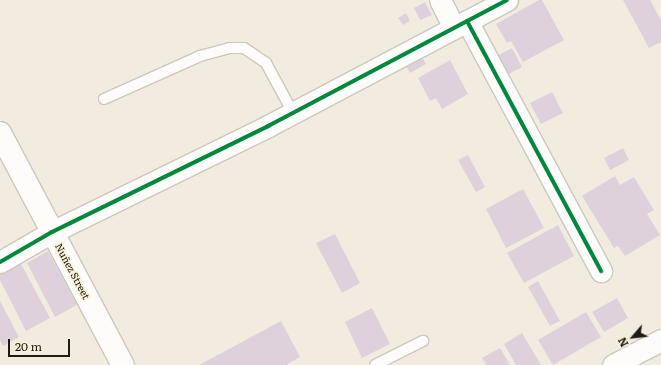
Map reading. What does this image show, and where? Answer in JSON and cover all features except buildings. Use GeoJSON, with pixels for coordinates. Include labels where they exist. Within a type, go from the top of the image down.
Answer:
{"type":"FeatureCollection","features":[{"type":"Feature","properties":{"kind":"street"},"geometry":{"type":"LineString","coordinates":[[440,0],[461,25],[601,271]]}},
{"type":"Feature","properties":{"kind":"street"},"geometry":{"type":"LineString","coordinates":[[0,262],[52,232],[293,113],[507,0]]}},
{"type":"Feature","properties":{"kind":"street","name":"Nuñez Street"},"geometry":{"type":"LineString","coordinates":[[0,133],[123,365]]}},
{"type":"Feature","properties":{"kind":"street"},"geometry":{"type":"LineString","coordinates":[[613,365],[661,340]]}},
{"type":"Feature","properties":{"kind":"lane"},"geometry":{"type":"LineString","coordinates":[[104,99],[200,56],[230,48],[244,48],[266,63],[293,113]]}},
{"type":"Feature","properties":{"kind":"lane"},"geometry":{"type":"LineString","coordinates":[[375,365],[423,341]]}},
{"type":"Feature","properties":{"kind":"cycle path"},"geometry":{"type":"LineString","coordinates":[[0,262],[52,232],[268,126],[507,0]]}},
{"type":"Feature","properties":{"kind":"cycle path"},"geometry":{"type":"LineString","coordinates":[[467,21],[601,271]]}}]}
